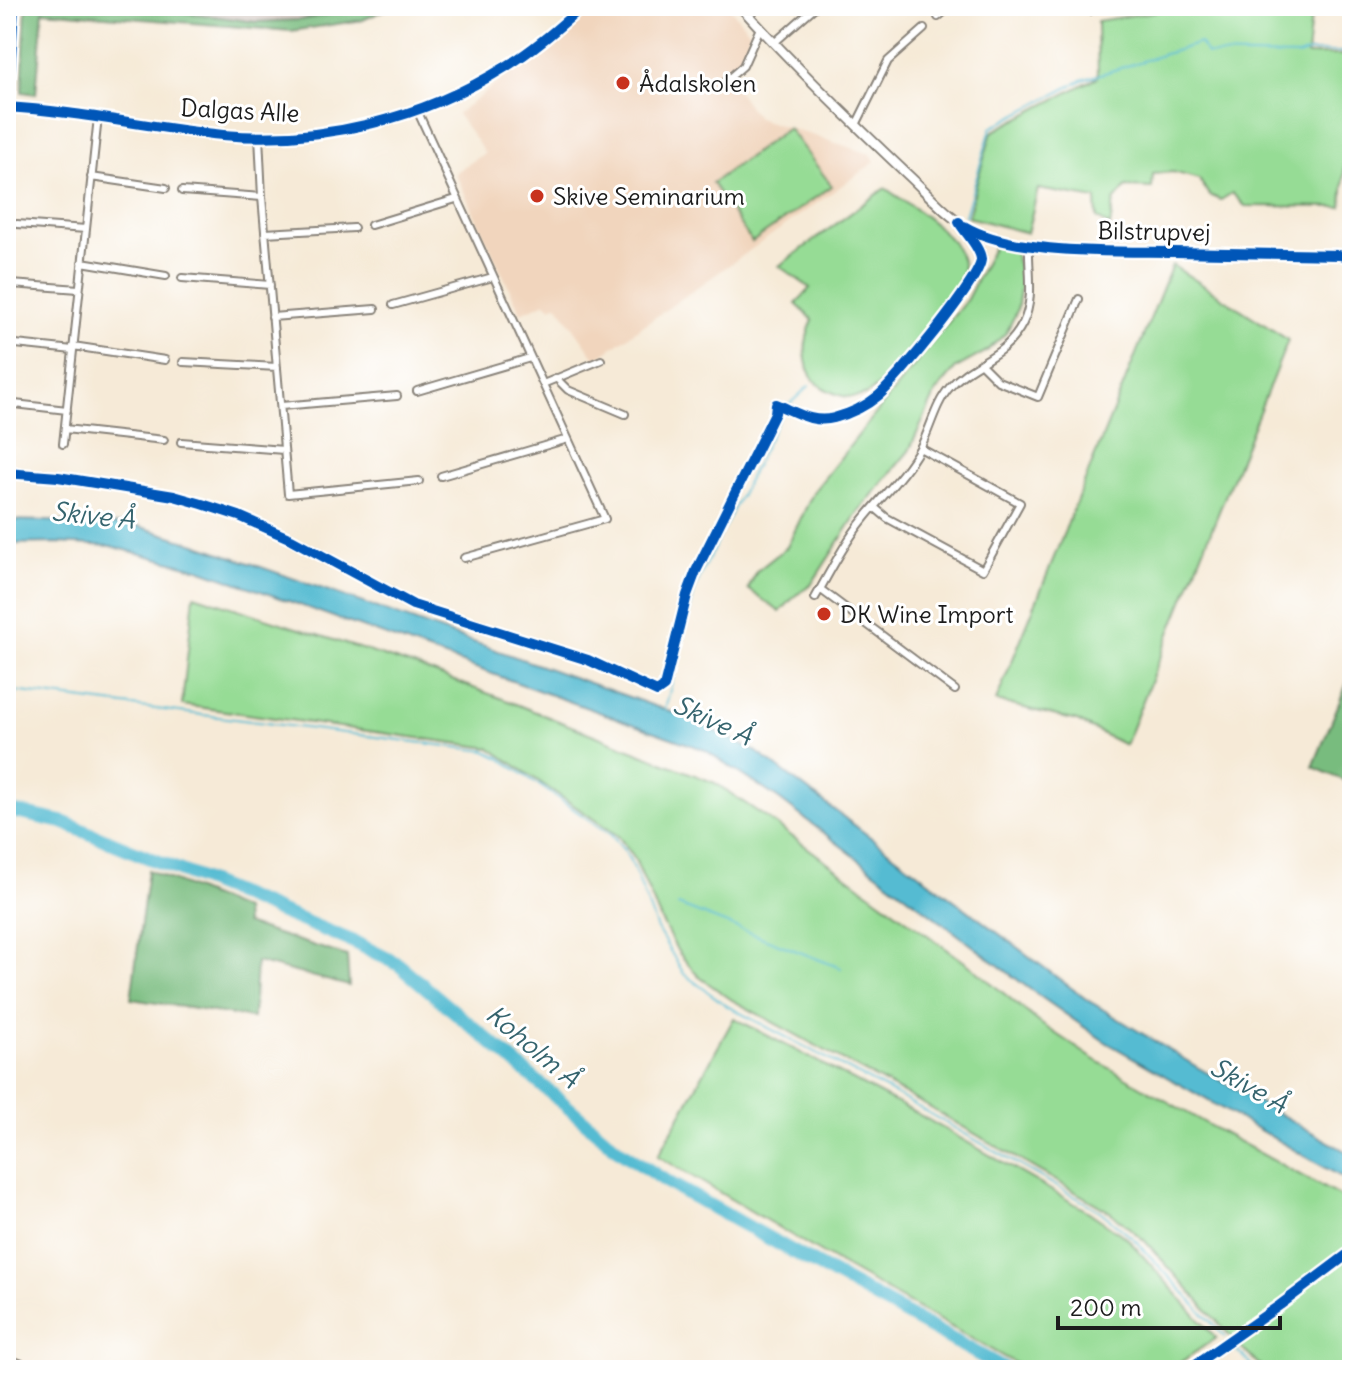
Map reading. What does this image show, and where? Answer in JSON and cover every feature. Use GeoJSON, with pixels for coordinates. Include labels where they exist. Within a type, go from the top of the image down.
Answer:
{"type":"FeatureCollection","features":[{"type":"Feature","properties":{"kind":"main road"},"geometry":{"type":"LineString","coordinates":[[1187,1370],[1352,1251]]}},
{"type":"Feature","properties":{"kind":"main road"},"geometry":{"type":"LineString","coordinates":[[6,1360],[32,1370]]}},
{"type":"Feature","properties":{"kind":"street"},"geometry":{"type":"LineString","coordinates":[[7,107],[14,6]]}},
{"type":"Feature","properties":{"kind":"street","name":"Dalgas Alle"},"geometry":{"type":"LineString","coordinates":[[7,107],[224,135],[295,136],[338,131],[388,120],[442,101],[509,66],[583,6]]}},
{"type":"Feature","properties":{"kind":"street","name":"Bilstrupvej"},"geometry":{"type":"LineString","coordinates":[[740,6],[856,125],[959,222],[985,237],[1074,250],[1339,255],[1352,258]]}},
{"type":"Feature","properties":{"kind":"street"},"geometry":{"type":"LineString","coordinates":[[774,43],[816,6]]}},
{"type":"Feature","properties":{"kind":"street"},"geometry":{"type":"LineString","coordinates":[[938,17],[951,6]]}},
{"type":"Feature","properties":{"kind":"street"},"geometry":{"type":"LineString","coordinates":[[727,80],[743,66],[760,28]]}},
{"type":"Feature","properties":{"kind":"street"},"geometry":{"type":"LineString","coordinates":[[856,125],[888,61],[924,29]]}},
{"type":"Feature","properties":{"kind":"street"},"geometry":{"type":"LineString","coordinates":[[417,110],[605,519],[464,558]]}},
{"type":"Feature","properties":{"kind":"street"},"geometry":{"type":"LineString","coordinates":[[63,444],[98,117]]}},
{"type":"Feature","properties":{"kind":"street"},"geometry":{"type":"LineString","coordinates":[[259,136],[288,494],[419,481]]}},
{"type":"Feature","properties":{"kind":"street"},"geometry":{"type":"LineString","coordinates":[[91,177],[166,188]]}},
{"type":"Feature","properties":{"kind":"street"},"geometry":{"type":"LineString","coordinates":[[182,191],[262,197]]}},
{"type":"Feature","properties":{"kind":"street"},"geometry":{"type":"LineString","coordinates":[[371,225],[456,199]]}},
{"type":"Feature","properties":{"kind":"street"},"geometry":{"type":"LineString","coordinates":[[17,224],[86,229]]}},
{"type":"Feature","properties":{"kind":"street"},"geometry":{"type":"LineString","coordinates":[[265,233],[354,228]]}},
{"type":"Feature","properties":{"kind":"street"},"geometry":{"type":"LineString","coordinates":[[815,598],[849,540],[920,448],[950,387],[960,377],[1000,352],[1023,323],[1031,289],[1029,245]]}},
{"type":"Feature","properties":{"kind":"street"},"geometry":{"type":"LineString","coordinates":[[82,262],[166,276]]}},
{"type":"Feature","properties":{"kind":"street"},"geometry":{"type":"LineString","coordinates":[[393,305],[493,277]]}},
{"type":"Feature","properties":{"kind":"street"},"geometry":{"type":"LineString","coordinates":[[182,278],[270,285]]}},
{"type":"Feature","properties":{"kind":"street"},"geometry":{"type":"LineString","coordinates":[[11,284],[79,289]]}},
{"type":"Feature","properties":{"kind":"street"},"geometry":{"type":"LineString","coordinates":[[981,364],[998,381],[1038,397],[1079,299]]}},
{"type":"Feature","properties":{"kind":"street"},"geometry":{"type":"LineString","coordinates":[[272,317],[375,309]]}},
{"type":"Feature","properties":{"kind":"street"},"geometry":{"type":"LineString","coordinates":[[6,343],[165,360]]}},
{"type":"Feature","properties":{"kind":"street"},"geometry":{"type":"LineString","coordinates":[[417,391],[530,358]]}},
{"type":"Feature","properties":{"kind":"street"},"geometry":{"type":"LineString","coordinates":[[543,384],[601,360]]}},
{"type":"Feature","properties":{"kind":"street"},"geometry":{"type":"LineString","coordinates":[[183,362],[277,367]]}},
{"type":"Feature","properties":{"kind":"street"},"geometry":{"type":"LineString","coordinates":[[556,378],[568,390],[625,414]]}},
{"type":"Feature","properties":{"kind":"street"},"geometry":{"type":"LineString","coordinates":[[281,406],[397,396]]}},
{"type":"Feature","properties":{"kind":"street"},"geometry":{"type":"LineString","coordinates":[[6,403],[67,410]]}},
{"type":"Feature","properties":{"kind":"street"},"geometry":{"type":"LineString","coordinates":[[65,429],[164,440]]}},
{"type":"Feature","properties":{"kind":"street"},"geometry":{"type":"LineString","coordinates":[[441,476],[568,439]]}},
{"type":"Feature","properties":{"kind":"street"},"geometry":{"type":"LineString","coordinates":[[181,442],[284,450]]}},
{"type":"Feature","properties":{"kind":"street"},"geometry":{"type":"LineString","coordinates":[[874,507],[887,518],[983,570],[1020,503],[920,448]]}},
{"type":"Feature","properties":{"kind":"street"},"geometry":{"type":"LineString","coordinates":[[820,589],[955,690]]}},
{"type":"Feature","properties":{"kind":"shaded area"},"geometry":{"type":"Polygon","coordinates":[[[141,6],[363,6],[300,20],[255,22],[141,6]]]}},
{"type":"Feature","properties":{"kind":"shaded area"},"geometry":{"type":"Polygon","coordinates":[[[599,6],[728,6],[750,32],[740,64],[727,75],[757,118],[871,154],[875,162],[596,359],[557,304],[551,307],[546,302],[521,313],[455,173],[485,153],[457,114],[599,6]]]}},
{"type":"Feature","properties":{"kind":"green space"},"geometry":{"type":"Polygon","coordinates":[[[26,6],[141,6],[256,22],[300,20],[363,6],[393,6],[363,20],[291,31],[43,11],[36,94],[22,92],[26,6]]]}},
{"type":"Feature","properties":{"kind":"green space"},"geometry":{"type":"Polygon","coordinates":[[[1187,6],[1312,6],[1307,55],[1352,55],[1342,207],[1245,206],[1232,193],[1221,200],[1209,195],[1199,179],[1173,172],[1153,174],[1152,188],[1126,187],[1114,201],[1110,227],[1097,218],[1096,199],[1038,189],[1027,233],[968,217],[992,132],[1098,77],[1097,21],[1187,6]]]}},
{"type":"Feature","properties":{"kind":"green space"},"geometry":{"type":"Polygon","coordinates":[[[788,128],[832,186],[752,242],[712,183],[788,128]]]}},
{"type":"Feature","properties":{"kind":"green space"},"geometry":{"type":"Polygon","coordinates":[[[885,188],[941,230],[958,250],[963,271],[957,286],[886,378],[865,395],[841,395],[828,391],[814,380],[807,365],[805,350],[813,320],[796,304],[810,288],[779,266],[885,188]]]}},
{"type":"Feature","properties":{"kind":"green space"},"geometry":{"type":"Polygon","coordinates":[[[995,244],[1015,249],[1021,283],[1017,311],[1006,333],[987,351],[956,368],[936,392],[909,451],[858,512],[811,585],[780,612],[748,589],[757,571],[787,547],[814,491],[967,299],[995,244]]]}},
{"type":"Feature","properties":{"kind":"green space"},"geometry":{"type":"Polygon","coordinates":[[[1172,265],[1288,340],[1125,745],[1077,721],[996,701],[1172,265]]]}},
{"type":"Feature","properties":{"kind":"green space"},"geometry":{"type":"Polygon","coordinates":[[[194,595],[417,667],[715,783],[973,968],[1040,1023],[1092,1058],[1352,1203],[1352,1370],[1265,1370],[1242,1349],[1145,1241],[1110,1212],[920,1102],[732,1000],[698,976],[678,952],[634,857],[618,836],[490,748],[182,705],[194,595]]]}},
{"type":"Feature","properties":{"kind":"green space"},"geometry":{"type":"Polygon","coordinates":[[[1352,671],[1352,784],[1313,767],[1352,671]]]}},
{"type":"Feature","properties":{"kind":"green space"},"geometry":{"type":"Polygon","coordinates":[[[148,870],[244,910],[245,924],[347,956],[349,986],[256,962],[253,1018],[131,999],[148,870]]]}},
{"type":"Feature","properties":{"kind":"green space"},"geometry":{"type":"Polygon","coordinates":[[[734,1018],[916,1113],[1089,1212],[1128,1239],[1216,1338],[1169,1370],[1027,1370],[658,1156],[734,1018]]]}},
{"type":"Feature","properties":{"kind":"water"},"geometry":{"type":"Polygon","coordinates":[[[6,520],[138,526],[694,720],[757,752],[1086,999],[1197,1067],[1352,1155],[1352,1183],[1104,1041],[1031,990],[779,799],[705,750],[199,569],[110,546],[6,544],[6,520]]]}},
{"type":"Feature","properties":{"kind":"waterway"},"geometry":{"type":"LineString","coordinates":[[965,216],[991,128],[1082,80],[1200,43],[1207,54],[1298,56],[1309,52],[1352,52]]}},
{"type":"Feature","properties":{"kind":"waterway","name":"Skive Å"},"geometry":{"type":"LineString","coordinates":[[665,710],[701,574],[783,410],[809,386]]}},
{"type":"Feature","properties":{"kind":"waterway"},"geometry":{"type":"LineString","coordinates":[[6,690],[486,751],[500,758],[611,835],[624,850],[657,929],[684,974],[727,1006],[895,1094],[1100,1211],[1135,1240],[1225,1337]]}},
{"type":"Feature","properties":{"kind":"waterway","name":"Koholm Å"},"geometry":{"type":"LineString","coordinates":[[6,810],[62,822],[354,942],[398,964],[620,1151],[667,1182],[1007,1370]]}},
{"type":"Feature","properties":{"kind":"waterway"},"geometry":{"type":"LineString","coordinates":[[678,905],[841,968]]}},
{"type":"Feature","properties":{"kind":"waterway"},"geometry":{"type":"LineString","coordinates":[[1232,1345],[1256,1370]]}},
{"type":"Feature","properties":{"kind":"cycle path"},"geometry":{"type":"LineString","coordinates":[[8,107],[14,6]]}},
{"type":"Feature","properties":{"kind":"cycle path"},"geometry":{"type":"LineString","coordinates":[[6,107],[223,135],[260,137],[334,131],[406,113],[475,85],[527,52],[583,6]]}},
{"type":"Feature","properties":{"kind":"cycle path"},"geometry":{"type":"LineString","coordinates":[[6,473],[58,477],[174,496],[239,516],[291,539],[413,605],[588,660],[657,692],[664,687],[696,571],[775,413],[776,404],[805,416],[834,418],[863,406],[888,387],[937,329],[978,270],[980,254],[959,222]]}},
{"type":"Feature","properties":{"kind":"cycle path"},"geometry":{"type":"LineString","coordinates":[[964,226],[1009,242],[1066,250],[1339,255],[1352,258]]}},
{"type":"Feature","properties":{"kind":"cycle path"},"geometry":{"type":"LineString","coordinates":[[1187,1370],[1352,1251]]}},
{"type":"Feature","properties":{"kind":"place","name":"Ådalskolen"},"geometry":{"type":"Point","coordinates":[623,83]}},
{"type":"Feature","properties":{"kind":"place","name":"Skive Seminarium"},"geometry":{"type":"Point","coordinates":[537,196]}},
{"type":"Feature","properties":{"kind":"place","name":"DK Wine Import"},"geometry":{"type":"Point","coordinates":[824,614]}}]}
